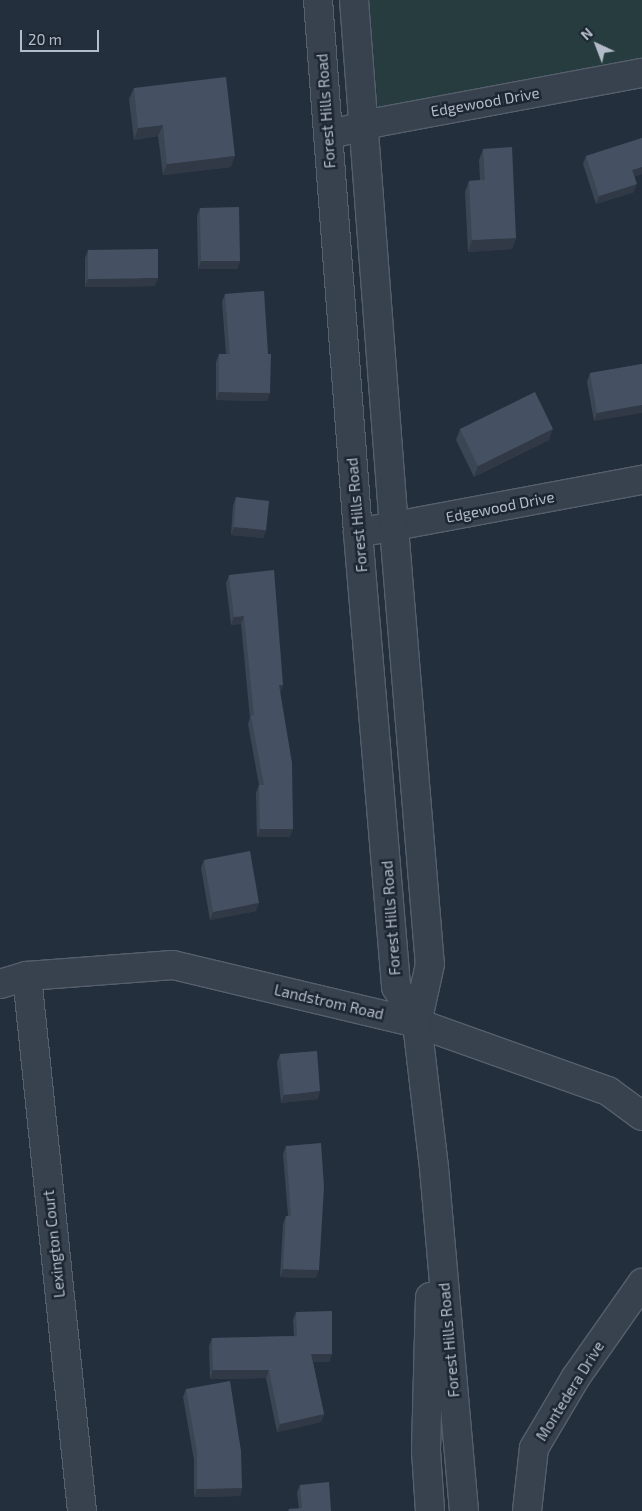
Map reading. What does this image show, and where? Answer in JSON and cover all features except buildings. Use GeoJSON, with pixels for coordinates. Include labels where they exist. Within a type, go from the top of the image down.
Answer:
{"type":"FeatureCollection","features":[{"type":"Feature","properties":{"kind":"street","name":"Forest Hills Road"},"geometry":{"type":"LineString","coordinates":[[318,0],[358,533],[396,987],[417,1023]]}},
{"type":"Feature","properties":{"kind":"street","name":"Forest Hills Road"},"geometry":{"type":"LineString","coordinates":[[354,0],[394,528],[430,964],[417,1023],[434,1168],[464,1511]]}},
{"type":"Feature","properties":{"kind":"street","name":"Edgewood Drive"},"geometry":{"type":"LineString","coordinates":[[328,135],[364,125],[642,73]]}},
{"type":"Feature","properties":{"kind":"street","name":"Edgewood Drive"},"geometry":{"type":"LineString","coordinates":[[358,533],[394,528],[642,480]]}},
{"type":"Feature","properties":{"kind":"street","name":"Landstrom Road"},"geometry":{"type":"LineString","coordinates":[[0,984],[26,976],[173,965],[417,1023],[608,1091],[642,1116]]}},
{"type":"Feature","properties":{"kind":"street","name":"Lexington Court"},"geometry":{"type":"LineString","coordinates":[[26,976],[82,1511]]}},
{"type":"Feature","properties":{"kind":"street","name":"Forest Hills Road"},"geometry":{"type":"LineString","coordinates":[[430,1511],[426,1450],[434,1168]]}},
{"type":"Feature","properties":{"kind":"street","name":"Montedera Drive"},"geometry":{"type":"LineString","coordinates":[[527,1511],[534,1448],[576,1377],[642,1283]]}},
{"type":"Feature","properties":{"kind":"green space"},"geometry":{"type":"Polygon","coordinates":[[[369,0],[642,0],[642,59],[379,122],[369,0]]]}}]}
